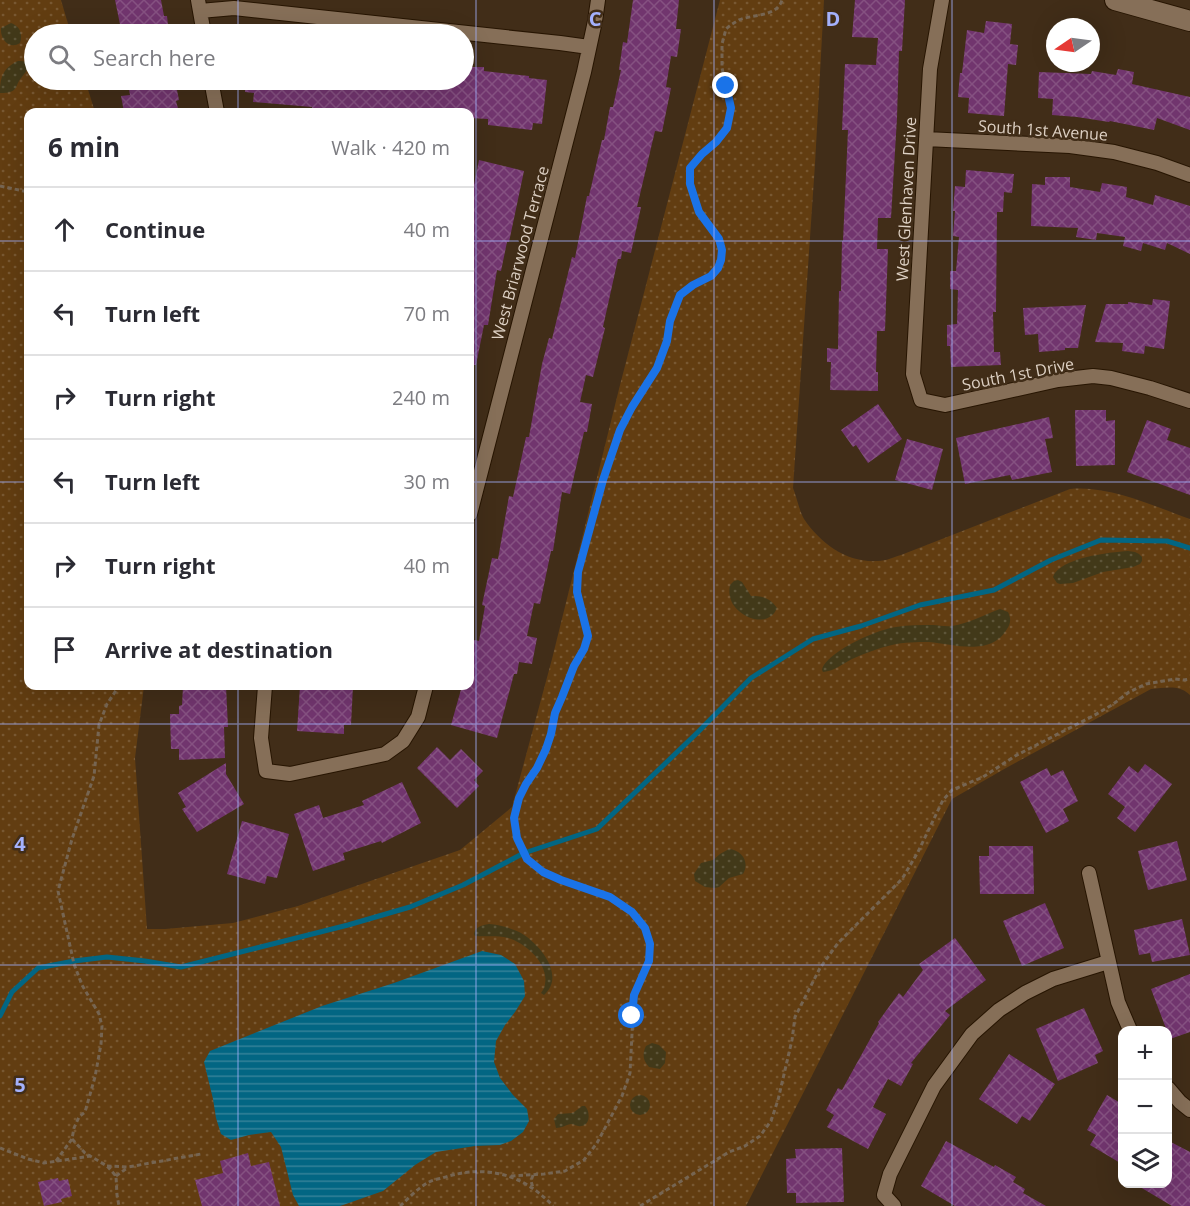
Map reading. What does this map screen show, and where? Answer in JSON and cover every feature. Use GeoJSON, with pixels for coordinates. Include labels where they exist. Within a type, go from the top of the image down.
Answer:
{"type":"FeatureCollection","features":[{"type":"Feature","properties":{"kind":"street","name":"West Briarwood Terrace"},"geometry":{"type":"LineString","coordinates":[[474,499],[546,224],[589,47],[598,0]]}},
{"type":"Feature","properties":{"kind":"street","name":"West Glenhaven Drive"},"geometry":{"type":"LineString","coordinates":[[921,400],[913,374],[930,69],[942,0]]}},
{"type":"Feature","properties":{"kind":"street"},"geometry":{"type":"LineString","coordinates":[[1115,0],[1190,21]]}},
{"type":"Feature","properties":{"kind":"street"},"geometry":{"type":"LineString","coordinates":[[202,24],[199,5],[383,24]]}},
{"type":"Feature","properties":{"kind":"street"},"geometry":{"type":"LineString","coordinates":[[474,34],[589,47]]}},
{"type":"Feature","properties":{"kind":"street"},"geometry":{"type":"LineString","coordinates":[[213,90],[216,108]]}},
{"type":"Feature","properties":{"kind":"street","name":"South 1st Avenue"},"geometry":{"type":"LineString","coordinates":[[926,139],[1070,146],[1114,152],[1190,175]]}},
{"type":"Feature","properties":{"kind":"street","name":"South 1st Drive"},"geometry":{"type":"LineString","coordinates":[[921,400],[945,405],[1058,380],[1093,376],[1150,388],[1190,401]]}},
{"type":"Feature","properties":{"kind":"street"},"geometry":{"type":"LineString","coordinates":[[265,690],[261,738],[266,771],[290,774],[385,754],[403,741],[418,717],[425,690]]}},
{"type":"Feature","properties":{"kind":"street"},"geometry":{"type":"LineString","coordinates":[[1089,873],[1118,1002],[1128,1026]]}},
{"type":"Feature","properties":{"kind":"street"},"geometry":{"type":"LineString","coordinates":[[894,1206],[884,1195],[890,1174],[934,1086],[972,1034],[999,1010],[1053,978],[1108,962]]}},
{"type":"Feature","properties":{"kind":"street"},"geometry":{"type":"LineString","coordinates":[[1172,1093],[1190,1110]]}},
{"type":"Feature","properties":{"kind":"path"},"geometry":{"type":"LineString","coordinates":[[400,1206],[428,1182],[458,1173],[489,1172],[511,1176],[565,1171],[584,1160],[597,1143],[622,1096],[630,1073],[634,995],[649,961],[650,944],[645,928],[632,912],[610,897],[543,872],[527,859],[517,838],[514,818],[519,798],[546,749],[555,713],[588,636],[577,592],[578,572],[614,447],[632,407],[657,368],[680,295],[711,276],[721,260],[722,250],[719,239],[699,212],[690,184],[690,168],[727,128],[731,108],[722,68],[722,44],[726,29],[740,20],[775,11],[782,0]]}},
{"type":"Feature","properties":{"kind":"path"},"geometry":{"type":"LineString","coordinates":[[0,186],[24,191]]}},
{"type":"Feature","properties":{"kind":"path"},"geometry":{"type":"LineString","coordinates":[[640,1206],[760,1136],[771,1121],[778,1100],[795,1017],[820,968],[838,943],[902,879],[943,800],[952,790],[983,777],[1015,756],[1093,716],[1129,692],[1146,684],[1190,679]]}},
{"type":"Feature","properties":{"kind":"path"},"geometry":{"type":"LineString","coordinates":[[56,1161],[72,1139],[79,1117],[85,1112],[95,1077],[102,1026],[99,1014],[82,985],[74,964],[58,891],[72,839],[94,776],[99,725],[117,690]]}},
{"type":"Feature","properties":{"kind":"path"},"geometry":{"type":"LineString","coordinates":[[72,1139],[85,1153],[107,1166],[116,1176],[119,1206]]}},
{"type":"Feature","properties":{"kind":"path"},"geometry":{"type":"LineString","coordinates":[[0,1148],[44,1163],[91,1156]]}},
{"type":"Feature","properties":{"kind":"path"},"geometry":{"type":"LineString","coordinates":[[107,1166],[128,1167],[201,1154]]}},
{"type":"Feature","properties":{"kind":"path"},"geometry":{"type":"LineString","coordinates":[[116,1176],[128,1167]]}},
{"type":"Feature","properties":{"kind":"path"},"geometry":{"type":"LineString","coordinates":[[533,1175],[531,1181],[533,1188]]}},
{"type":"Feature","properties":{"kind":"path"},"geometry":{"type":"LineString","coordinates":[[511,1176],[542,1194],[553,1206]]}},
{"type":"Feature","properties":{"kind":"shaded area"},"geometry":{"type":"Polygon","coordinates":[[[0,0],[61,0],[68,24],[24,24],[24,90],[88,90],[94,108],[24,108],[24,690],[144,690],[135,758],[147,929],[165,929],[233,923],[298,906],[460,850],[512,807],[720,0],[824,0],[793,488],[804,519],[818,536],[836,550],[856,559],[878,561],[901,555],[1070,489],[1115,493],[1190,519],[1190,695],[1177,688],[1151,689],[952,799],[746,1206],[0,1206],[0,0]]]}},
{"type":"Feature","properties":{"kind":"sand"},"geometry":{"type":"Polygon","coordinates":[[[11,23],[19,28],[21,34],[20,43],[16,45],[6,42],[1,32],[1,28],[11,23]]]}},
{"type":"Feature","properties":{"kind":"sand"},"geometry":{"type":"Polygon","coordinates":[[[18,61],[24,62],[24,74],[14,90],[0,93],[3,74],[18,61]]]}},
{"type":"Feature","properties":{"kind":"sand"},"geometry":{"type":"Polygon","coordinates":[[[1135,552],[1142,557],[1140,564],[1103,572],[1073,583],[1060,584],[1053,577],[1057,570],[1065,565],[1086,557],[1135,552]]]}},
{"type":"Feature","properties":{"kind":"sand"},"geometry":{"type":"Polygon","coordinates":[[[738,580],[742,582],[751,596],[763,597],[772,602],[777,608],[773,615],[760,620],[739,612],[729,592],[730,585],[738,580]]]}},
{"type":"Feature","properties":{"kind":"sand"},"geometry":{"type":"Polygon","coordinates":[[[1000,609],[1008,612],[1010,623],[1000,638],[992,643],[971,647],[929,642],[901,643],[867,653],[831,670],[823,672],[822,670],[826,663],[842,649],[877,632],[905,626],[952,626],[1000,609]]]}},
{"type":"Feature","properties":{"kind":"sand"},"geometry":{"type":"Polygon","coordinates":[[[729,849],[744,857],[746,865],[743,874],[729,878],[715,888],[705,887],[695,881],[694,874],[701,863],[713,860],[729,849]]]}},
{"type":"Feature","properties":{"kind":"sand"},"geometry":{"type":"Polygon","coordinates":[[[489,924],[521,933],[542,952],[548,961],[552,979],[544,995],[541,993],[545,985],[543,969],[529,949],[508,938],[475,936],[477,928],[489,924]]]}},
{"type":"Feature","properties":{"kind":"sand"},"geometry":{"type":"Polygon","coordinates":[[[652,1043],[659,1045],[666,1052],[665,1063],[660,1069],[649,1067],[644,1060],[646,1046],[652,1043]]]}},
{"type":"Feature","properties":{"kind":"sand"},"geometry":{"type":"Polygon","coordinates":[[[640,1095],[647,1098],[650,1105],[647,1112],[640,1115],[633,1112],[630,1105],[633,1098],[640,1095]]]}},
{"type":"Feature","properties":{"kind":"sand"},"geometry":{"type":"Polygon","coordinates":[[[585,1106],[588,1111],[587,1123],[581,1126],[571,1124],[556,1128],[554,1119],[558,1114],[573,1113],[585,1106]]]}},
{"type":"Feature","properties":{"kind":"water"},"geometry":{"type":"Polygon","coordinates":[[[482,951],[501,955],[515,964],[524,981],[525,996],[496,1041],[494,1062],[500,1078],[527,1109],[529,1121],[523,1132],[511,1141],[500,1145],[436,1152],[415,1165],[383,1191],[340,1206],[299,1206],[293,1195],[281,1147],[271,1132],[231,1140],[221,1134],[204,1062],[210,1051],[322,1006],[482,951]]]}},
{"type":"Feature","properties":{"kind":"building"},"geometry":{"type":"Polygon","coordinates":[[[115,0],[161,0],[168,24],[120,24],[115,0]]]}},
{"type":"Feature","properties":{"kind":"building"},"geometry":{"type":"Polygon","coordinates":[[[633,0],[679,0],[676,29],[681,29],[677,57],[671,56],[666,87],[671,88],[662,132],[655,131],[637,207],[641,207],[631,253],[622,251],[621,259],[618,259],[593,377],[586,375],[580,402],[592,404],[587,432],[584,432],[570,494],[562,492],[553,551],[551,551],[540,604],[534,603],[527,636],[537,638],[532,664],[519,662],[497,738],[451,725],[461,690],[474,690],[474,640],[479,641],[485,606],[482,605],[492,558],[498,559],[509,496],[513,497],[526,437],[529,437],[542,364],[549,338],[552,339],[572,257],[575,258],[587,196],[589,196],[602,140],[604,140],[610,107],[613,107],[621,70],[619,70],[623,42],[627,43],[633,0]]]}},
{"type":"Feature","properties":{"kind":"building"},"geometry":{"type":"Polygon","coordinates":[[[855,0],[905,0],[902,51],[899,51],[891,218],[878,218],[877,249],[888,249],[885,331],[877,331],[878,391],[830,390],[831,362],[827,362],[827,348],[838,349],[848,130],[842,130],[845,64],[876,65],[878,38],[852,37],[855,0]]]}},
{"type":"Feature","properties":{"kind":"building"},"geometry":{"type":"Polygon","coordinates":[[[986,21],[1012,24],[1010,44],[1018,45],[1016,65],[1008,64],[1004,116],[968,113],[969,98],[958,97],[967,30],[984,33],[986,21]]]}},
{"type":"Feature","properties":{"kind":"building"},"geometry":{"type":"Polygon","coordinates":[[[474,67],[484,67],[484,71],[547,80],[542,124],[533,123],[532,130],[488,125],[488,119],[474,118],[474,108],[312,108],[253,102],[254,93],[245,92],[245,90],[474,90],[474,67]]]}},
{"type":"Feature","properties":{"kind":"building"},"geometry":{"type":"Polygon","coordinates":[[[1118,69],[1134,72],[1132,84],[1190,97],[1190,130],[1157,118],[1154,130],[1110,121],[1052,115],[1053,99],[1038,98],[1039,72],[1091,74],[1098,72],[1116,75],[1118,69]]]}},
{"type":"Feature","properties":{"kind":"building"},"geometry":{"type":"Polygon","coordinates":[[[129,90],[177,90],[178,108],[123,108],[121,96],[130,95],[129,90]]]}},
{"type":"Feature","properties":{"kind":"building"},"geometry":{"type":"Polygon","coordinates":[[[479,160],[524,171],[509,242],[507,242],[501,271],[497,270],[488,325],[484,325],[476,365],[474,365],[474,184],[479,160]]]}},
{"type":"Feature","properties":{"kind":"building"},"geometry":{"type":"Polygon","coordinates":[[[966,170],[1014,174],[1012,193],[1004,192],[1003,212],[997,212],[996,312],[993,312],[994,352],[1000,352],[1001,365],[951,367],[950,346],[947,346],[947,325],[957,324],[958,290],[950,289],[950,271],[956,271],[959,237],[953,236],[955,186],[965,187],[966,170]]]}},
{"type":"Feature","properties":{"kind":"building"},"geometry":{"type":"Polygon","coordinates":[[[1045,177],[1070,177],[1070,187],[1100,192],[1102,183],[1127,187],[1126,197],[1153,205],[1155,195],[1190,206],[1190,254],[1167,243],[1165,250],[1143,243],[1141,251],[1123,246],[1125,237],[1097,233],[1096,240],[1076,237],[1078,228],[1031,226],[1032,184],[1045,185],[1045,177]]]}},
{"type":"Feature","properties":{"kind":"building"},"geometry":{"type":"Polygon","coordinates":[[[1153,299],[1170,301],[1164,349],[1145,346],[1144,354],[1122,351],[1123,343],[1095,342],[1106,304],[1128,304],[1128,302],[1152,305],[1153,299]]]}},
{"type":"Feature","properties":{"kind":"building"},"geometry":{"type":"Polygon","coordinates":[[[1086,305],[1078,348],[1039,352],[1038,334],[1025,335],[1023,308],[1086,305]]]}},
{"type":"Feature","properties":{"kind":"building"},"geometry":{"type":"Polygon","coordinates":[[[878,404],[902,439],[868,463],[856,445],[853,447],[841,430],[878,404]]]}},
{"type":"Feature","properties":{"kind":"building"},"geometry":{"type":"Polygon","coordinates":[[[1075,410],[1106,410],[1106,421],[1115,420],[1115,465],[1076,466],[1075,410]]]}},
{"type":"Feature","properties":{"kind":"building"},"geometry":{"type":"Polygon","coordinates":[[[1049,417],[1053,438],[1045,439],[1052,472],[1012,480],[1010,475],[965,484],[956,438],[1049,417]]]}},
{"type":"Feature","properties":{"kind":"building"},"geometry":{"type":"Polygon","coordinates":[[[1147,420],[1171,429],[1167,440],[1190,448],[1190,495],[1127,472],[1147,420]]]}},
{"type":"Feature","properties":{"kind":"building"},"geometry":{"type":"Polygon","coordinates":[[[907,439],[943,449],[932,490],[895,480],[907,439]]]}},
{"type":"Feature","properties":{"kind":"building"},"geometry":{"type":"Polygon","coordinates":[[[183,690],[226,690],[228,727],[224,727],[225,758],[179,760],[179,749],[171,749],[170,714],[179,714],[179,706],[182,705],[183,690]]]}},
{"type":"Feature","properties":{"kind":"building"},"geometry":{"type":"Polygon","coordinates":[[[300,690],[353,690],[351,725],[344,725],[344,734],[297,731],[300,690]]]}},
{"type":"Feature","properties":{"kind":"building"},"geometry":{"type":"Polygon","coordinates":[[[437,747],[450,760],[461,749],[483,771],[474,780],[479,786],[457,808],[417,768],[437,747]]]}},
{"type":"Feature","properties":{"kind":"building"},"geometry":{"type":"Polygon","coordinates":[[[226,763],[226,774],[244,804],[197,832],[182,809],[186,807],[178,793],[226,763]]]}},
{"type":"Feature","properties":{"kind":"building"},"geometry":{"type":"Polygon","coordinates":[[[1145,764],[1172,784],[1135,832],[1117,818],[1125,807],[1108,794],[1129,766],[1138,773],[1145,764]]]}},
{"type":"Feature","properties":{"kind":"building"},"geometry":{"type":"Polygon","coordinates":[[[1047,768],[1051,776],[1063,770],[1078,801],[1063,809],[1069,821],[1046,833],[1020,782],[1047,768]]]}},
{"type":"Feature","properties":{"kind":"building"},"geometry":{"type":"Polygon","coordinates":[[[402,782],[421,823],[382,843],[381,841],[343,853],[345,860],[313,871],[294,814],[319,805],[323,818],[364,805],[362,801],[402,782]]]}},
{"type":"Feature","properties":{"kind":"building"},"geometry":{"type":"Polygon","coordinates":[[[242,821],[289,834],[277,878],[267,876],[265,884],[227,874],[242,821]]]}},
{"type":"Feature","properties":{"kind":"building"},"geometry":{"type":"Polygon","coordinates":[[[1177,841],[1187,880],[1148,890],[1138,851],[1177,841]]]}},
{"type":"Feature","properties":{"kind":"building"},"geometry":{"type":"Polygon","coordinates":[[[989,846],[1033,846],[1034,894],[980,894],[979,856],[989,856],[989,846]]]}},
{"type":"Feature","properties":{"kind":"building"},"geometry":{"type":"Polygon","coordinates":[[[1045,903],[1064,948],[1022,966],[1003,921],[1045,903]]]}},
{"type":"Feature","properties":{"kind":"building"},"geometry":{"type":"Polygon","coordinates":[[[1182,919],[1190,955],[1152,962],[1150,953],[1139,955],[1134,930],[1182,919]]]}},
{"type":"Feature","properties":{"kind":"building"},"geometry":{"type":"Polygon","coordinates":[[[955,938],[986,980],[945,1011],[950,1015],[911,1063],[913,1064],[901,1086],[888,1079],[873,1107],[886,1114],[868,1149],[827,1127],[834,1115],[826,1110],[838,1088],[842,1090],[878,1022],[899,993],[903,997],[923,970],[919,964],[955,938]]]}},
{"type":"Feature","properties":{"kind":"building"},"geometry":{"type":"Polygon","coordinates":[[[1190,974],[1190,1032],[1172,1038],[1172,1026],[1165,1026],[1151,989],[1190,974]]]}},
{"type":"Feature","properties":{"kind":"building"},"geometry":{"type":"Polygon","coordinates":[[[1084,1008],[1103,1051],[1095,1055],[1098,1063],[1058,1081],[1036,1029],[1084,1008]]]}},
{"type":"Feature","properties":{"kind":"building"},"geometry":{"type":"Polygon","coordinates":[[[1009,1054],[1055,1084],[1030,1121],[1022,1116],[1017,1124],[979,1099],[1009,1054]]]}},
{"type":"Feature","properties":{"kind":"building"},"geometry":{"type":"Polygon","coordinates":[[[1107,1095],[1118,1102],[1118,1162],[1090,1145],[1096,1135],[1087,1130],[1107,1095]]]}},
{"type":"Feature","properties":{"kind":"building"},"geometry":{"type":"Polygon","coordinates":[[[946,1141],[1016,1177],[1013,1182],[1025,1189],[1023,1193],[1046,1206],[955,1206],[921,1186],[946,1141]]]}},
{"type":"Feature","properties":{"kind":"building"},"geometry":{"type":"Polygon","coordinates":[[[1172,1143],[1190,1152],[1190,1206],[1172,1206],[1142,1188],[1172,1188],[1172,1143]]]}},
{"type":"Feature","properties":{"kind":"building"},"geometry":{"type":"Polygon","coordinates":[[[842,1148],[844,1202],[796,1203],[796,1193],[787,1193],[786,1159],[796,1158],[795,1149],[842,1148]]]}},
{"type":"Feature","properties":{"kind":"building"},"geometry":{"type":"Polygon","coordinates":[[[248,1153],[251,1166],[269,1162],[280,1206],[202,1206],[195,1180],[223,1173],[220,1161],[248,1153]]]}},
{"type":"Feature","properties":{"kind":"building"},"geometry":{"type":"Polygon","coordinates":[[[58,1178],[59,1181],[68,1179],[72,1196],[61,1199],[62,1202],[44,1206],[38,1182],[58,1178]]]}},
{"type":"Feature","properties":{"kind":"waterway"},"geometry":{"type":"LineString","coordinates":[[0,1016],[12,992],[38,968],[107,957],[181,967],[410,907],[463,885],[524,853],[597,829],[751,678],[813,639],[861,626],[920,605],[994,590],[1051,560],[1101,540],[1167,541],[1190,548]]}},
{"type":"Feature","properties":{"kind":"route"},"geometry":{"type":"LineString","coordinates":[[632,1016],[634,995],[649,961],[650,944],[645,928],[632,912],[610,897],[543,872],[527,859],[517,838],[514,818],[519,798],[546,749],[555,713],[588,636],[577,592],[578,572],[603,480],[620,430],[657,368],[680,295],[686,289],[711,276],[721,260],[722,250],[719,239],[699,212],[690,184],[690,168],[727,128],[731,108],[726,86]]}}]}
